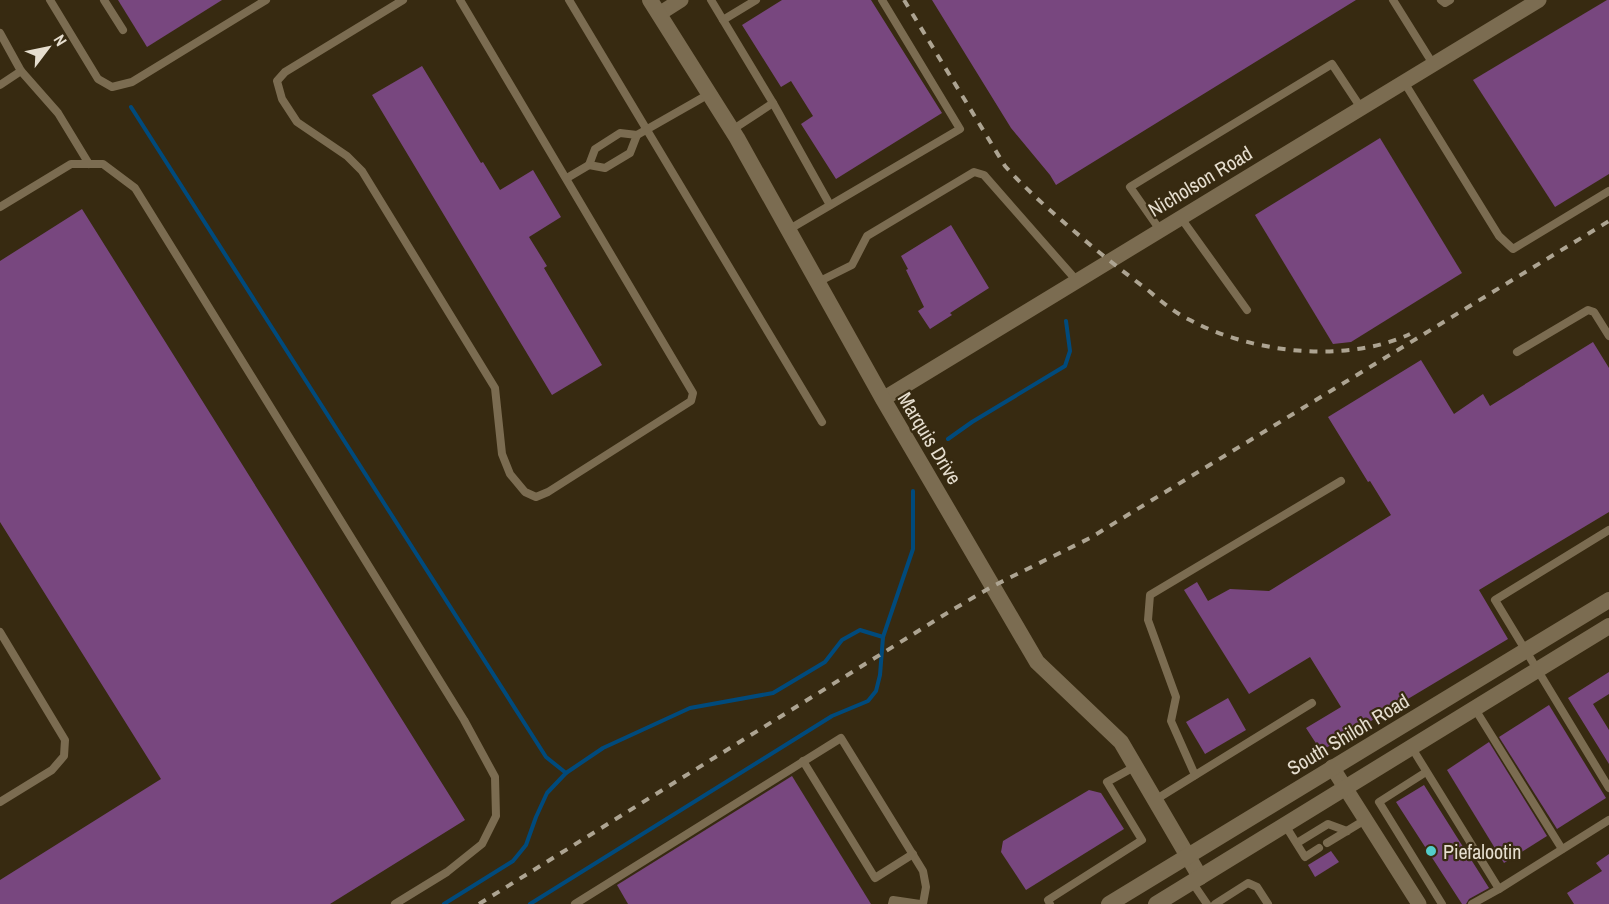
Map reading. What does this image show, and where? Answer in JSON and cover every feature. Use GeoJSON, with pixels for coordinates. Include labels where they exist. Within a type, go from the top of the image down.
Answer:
{"type":"FeatureCollection","features":[{"type":"Feature","properties":{"kind":"main road","name":"Marquis Drive"},"geometry":{"type":"LineString","coordinates":[[654,7],[732,130],[883,399],[1037,662],[1121,742],[1188,856],[1196,879]]}},
{"type":"Feature","properties":{"kind":"main road","name":"South Shiloh Road"},"geometry":{"type":"LineString","coordinates":[[1109,904],[1609,600]]}},
{"type":"Feature","properties":{"kind":"main road"},"geometry":{"type":"LineString","coordinates":[[1156,904],[1609,626]]}},
{"type":"Feature","properties":{"kind":"street"},"geometry":{"type":"LineString","coordinates":[[654,7],[681,0]]}},
{"type":"Feature","properties":{"kind":"street","name":"Nicholson Road"},"geometry":{"type":"LineString","coordinates":[[883,399],[1539,0]]}},
{"type":"Feature","properties":{"kind":"street"},"geometry":{"type":"LineString","coordinates":[[1332,767],[1419,904]]}},
{"type":"Feature","properties":{"kind":"lane"},"geometry":{"type":"LineString","coordinates":[[50,0],[98,79],[112,87],[132,82],[266,0]]}},
{"type":"Feature","properties":{"kind":"lane"},"geometry":{"type":"LineString","coordinates":[[104,0],[123,30]]}},
{"type":"Feature","properties":{"kind":"lane"},"geometry":{"type":"LineString","coordinates":[[404,0],[285,72],[277,81],[282,99],[297,122],[347,156],[362,171],[495,388],[502,454],[510,474],[525,492],[536,497],[548,492],[691,400],[693,393],[460,0]]}},
{"type":"Feature","properties":{"kind":"lane"},"geometry":{"type":"LineString","coordinates":[[569,0],[822,422]]}},
{"type":"Feature","properties":{"kind":"lane"},"geometry":{"type":"LineString","coordinates":[[711,0],[830,205]]}},
{"type":"Feature","properties":{"kind":"lane"},"geometry":{"type":"LineString","coordinates":[[723,20],[756,0]]}},
{"type":"Feature","properties":{"kind":"lane"},"geometry":{"type":"LineString","coordinates":[[788,230],[960,129],[882,0]]}},
{"type":"Feature","properties":{"kind":"lane"},"geometry":{"type":"LineString","coordinates":[[1393,0],[1434,64]]}},
{"type":"Feature","properties":{"kind":"lane"},"geometry":{"type":"LineString","coordinates":[[1441,0],[1444,3],[1450,0]]}},
{"type":"Feature","properties":{"kind":"lane"},"geometry":{"type":"LineString","coordinates":[[0,33],[21,71],[58,113],[89,164]]}},
{"type":"Feature","properties":{"kind":"lane"},"geometry":{"type":"LineString","coordinates":[[1160,230],[1130,187],[1322,70],[1332,64],[1361,108]]}},
{"type":"Feature","properties":{"kind":"lane"},"geometry":{"type":"LineString","coordinates":[[0,85],[21,71]]}},
{"type":"Feature","properties":{"kind":"lane"},"geometry":{"type":"LineString","coordinates":[[1404,82],[1499,237],[1513,249],[1609,192]]}},
{"type":"Feature","properties":{"kind":"lane"},"geometry":{"type":"LineString","coordinates":[[567,178],[589,165],[595,149],[620,133],[637,135],[709,94]]}},
{"type":"Feature","properties":{"kind":"lane"},"geometry":{"type":"LineString","coordinates":[[732,130],[773,104]]}},
{"type":"Feature","properties":{"kind":"lane"},"geometry":{"type":"LineString","coordinates":[[589,165],[605,168],[630,153],[637,135]]}},
{"type":"Feature","properties":{"kind":"lane"},"geometry":{"type":"LineString","coordinates":[[0,207],[71,164],[103,164],[135,188],[464,720],[495,777],[496,816],[482,844],[447,872],[395,904]]}},
{"type":"Feature","properties":{"kind":"lane"},"geometry":{"type":"LineString","coordinates":[[817,283],[852,265],[867,236],[974,172],[984,175],[1077,281]]}},
{"type":"Feature","properties":{"kind":"lane"},"geometry":{"type":"LineString","coordinates":[[1181,218],[1247,310]]}},
{"type":"Feature","properties":{"kind":"lane"},"geometry":{"type":"LineString","coordinates":[[1517,352],[1588,310],[1594,312],[1609,336]]}},
{"type":"Feature","properties":{"kind":"lane"},"geometry":{"type":"LineString","coordinates":[[1195,775],[1171,721],[1176,697],[1149,620],[1150,595],[1341,481]]}},
{"type":"Feature","properties":{"kind":"lane"},"geometry":{"type":"LineString","coordinates":[[1609,530],[1495,600],[1609,788]]}},
{"type":"Feature","properties":{"kind":"lane"},"geometry":{"type":"LineString","coordinates":[[0,632],[65,740],[64,756],[52,770],[0,802]]}},
{"type":"Feature","properties":{"kind":"lane"},"geometry":{"type":"LineString","coordinates":[[1155,800],[1312,703]]}},
{"type":"Feature","properties":{"kind":"lane"},"geometry":{"type":"LineString","coordinates":[[1475,709],[1562,849]]}},
{"type":"Feature","properties":{"kind":"lane"},"geometry":{"type":"LineString","coordinates":[[575,904],[841,738],[924,870],[926,888],[921,904],[893,900],[892,904]]}},
{"type":"Feature","properties":{"kind":"lane"},"geometry":{"type":"LineString","coordinates":[[1412,747],[1499,889]]}},
{"type":"Feature","properties":{"kind":"lane"},"geometry":{"type":"LineString","coordinates":[[803,761],[875,878],[913,854]]}},
{"type":"Feature","properties":{"kind":"lane"},"geometry":{"type":"LineString","coordinates":[[1050,904],[1048,900],[1142,840],[1107,782],[1136,766]]}},
{"type":"Feature","properties":{"kind":"lane"},"geometry":{"type":"LineString","coordinates":[[1426,772],[1379,802],[1442,904]]}},
{"type":"Feature","properties":{"kind":"lane"},"geometry":{"type":"LineString","coordinates":[[1327,843],[1365,820]]}},
{"type":"Feature","properties":{"kind":"lane"},"geometry":{"type":"LineString","coordinates":[[1472,904],[1609,820]]}},
{"type":"Feature","properties":{"kind":"lane"},"geometry":{"type":"LineString","coordinates":[[1297,843],[1328,824],[1347,831]]}},
{"type":"Feature","properties":{"kind":"lane"},"geometry":{"type":"LineString","coordinates":[[1285,825],[1305,857],[1319,848]]}},
{"type":"Feature","properties":{"kind":"lane"},"geometry":{"type":"LineString","coordinates":[[1196,879],[1207,904]]}},
{"type":"Feature","properties":{"kind":"lane"},"geometry":{"type":"LineString","coordinates":[[1215,904],[1248,883],[1257,887],[1268,904]]}},
{"type":"Feature","properties":{"kind":"building"},"geometry":{"type":"Polygon","coordinates":[[[118,0],[222,0],[147,47],[118,0]]]}},
{"type":"Feature","properties":{"kind":"building"},"geometry":{"type":"Polygon","coordinates":[[[782,0],[871,0],[942,113],[836,179],[801,124],[813,116],[791,81],[781,87],[742,25],[782,0]]]}},
{"type":"Feature","properties":{"kind":"building"},"geometry":{"type":"Polygon","coordinates":[[[932,0],[1356,0],[1056,185],[1011,128],[932,0]]]}},
{"type":"Feature","properties":{"kind":"building"},"geometry":{"type":"Polygon","coordinates":[[[1609,0],[1609,174],[1555,207],[1473,80],[1609,0]]]}},
{"type":"Feature","properties":{"kind":"building"},"geometry":{"type":"Polygon","coordinates":[[[422,66],[500,190],[533,170],[561,217],[529,237],[547,266],[544,268],[602,365],[552,395],[372,95],[422,66]]]}},
{"type":"Feature","properties":{"kind":"building"},"geometry":{"type":"Polygon","coordinates":[[[1380,138],[1462,273],[1351,342],[1333,344],[1255,215],[1380,138]]]}},
{"type":"Feature","properties":{"kind":"building"},"geometry":{"type":"Polygon","coordinates":[[[82,209],[465,820],[330,904],[0,904],[0,880],[161,779],[0,522],[0,261],[82,209]]]}},
{"type":"Feature","properties":{"kind":"building"},"geometry":{"type":"Polygon","coordinates":[[[951,225],[989,288],[930,329],[918,311],[924,307],[901,256],[951,225]]]}},
{"type":"Feature","properties":{"kind":"building"},"geometry":{"type":"Polygon","coordinates":[[[1593,342],[1609,368],[1609,512],[1479,590],[1508,639],[1321,751],[1306,728],[1341,707],[1310,657],[1249,694],[1184,590],[1197,582],[1208,601],[1230,589],[1269,591],[1391,515],[1328,417],[1421,360],[1454,414],[1483,394],[1490,406],[1593,342]]]}},
{"type":"Feature","properties":{"kind":"building"},"geometry":{"type":"Polygon","coordinates":[[[1609,672],[1609,694],[1593,704],[1609,730],[1609,764],[1568,698],[1609,672]]]}},
{"type":"Feature","properties":{"kind":"building"},"geometry":{"type":"Polygon","coordinates":[[[1228,698],[1246,730],[1205,754],[1186,722],[1228,698]]]}},
{"type":"Feature","properties":{"kind":"building"},"geometry":{"type":"Polygon","coordinates":[[[1549,705],[1606,798],[1557,829],[1499,737],[1549,705]]]}},
{"type":"Feature","properties":{"kind":"building"},"geometry":{"type":"Polygon","coordinates":[[[1489,742],[1547,836],[1504,863],[1447,770],[1489,742]]]}},
{"type":"Feature","properties":{"kind":"building"},"geometry":{"type":"Polygon","coordinates":[[[792,776],[871,904],[628,904],[617,885],[792,776]]]}},
{"type":"Feature","properties":{"kind":"building"},"geometry":{"type":"Polygon","coordinates":[[[1424,785],[1489,888],[1469,899],[1466,904],[1462,904],[1396,802],[1424,785]]]}},
{"type":"Feature","properties":{"kind":"building"},"geometry":{"type":"Polygon","coordinates":[[[1089,790],[1101,793],[1124,829],[1026,890],[1001,852],[1003,841],[1089,790]]]}},
{"type":"Feature","properties":{"kind":"building"},"geometry":{"type":"Polygon","coordinates":[[[1331,851],[1339,862],[1315,877],[1308,865],[1331,851]]]}},
{"type":"Feature","properties":{"kind":"building"},"geometry":{"type":"Polygon","coordinates":[[[1609,854],[1609,904],[1574,904],[1567,893],[1602,871],[1596,863],[1609,854]]]}},
{"type":"Feature","properties":{"kind":"waterway"},"geometry":{"type":"LineString","coordinates":[[131,107],[546,757],[566,773]]}},
{"type":"Feature","properties":{"kind":"waterway"},"geometry":{"type":"LineString","coordinates":[[948,439],[1065,366],[1070,351],[1066,321]]}},
{"type":"Feature","properties":{"kind":"waterway"},"geometry":{"type":"LineString","coordinates":[[530,904],[832,716],[868,701],[876,691],[880,675],[883,637],[913,549],[913,491]]}},
{"type":"Feature","properties":{"kind":"waterway"},"geometry":{"type":"LineString","coordinates":[[444,904],[513,861],[526,845],[547,793],[566,773],[603,748],[690,708],[773,693],[825,662],[842,640],[860,630],[883,637]]}},
{"type":"Feature","properties":{"kind":"railway"},"geometry":{"type":"LineString","coordinates":[[904,0],[1005,166],[1088,243],[1174,311],[1215,331],[1241,340],[1299,351],[1357,349],[1410,334]]}},
{"type":"Feature","properties":{"kind":"railway"},"geometry":{"type":"LineString","coordinates":[[479,904],[952,610],[993,586],[1090,538],[1609,221]]}},
{"type":"Feature","properties":{"kind":"place","name":"Piefalootin"},"geometry":{"type":"Point","coordinates":[1431,851]}}]}
